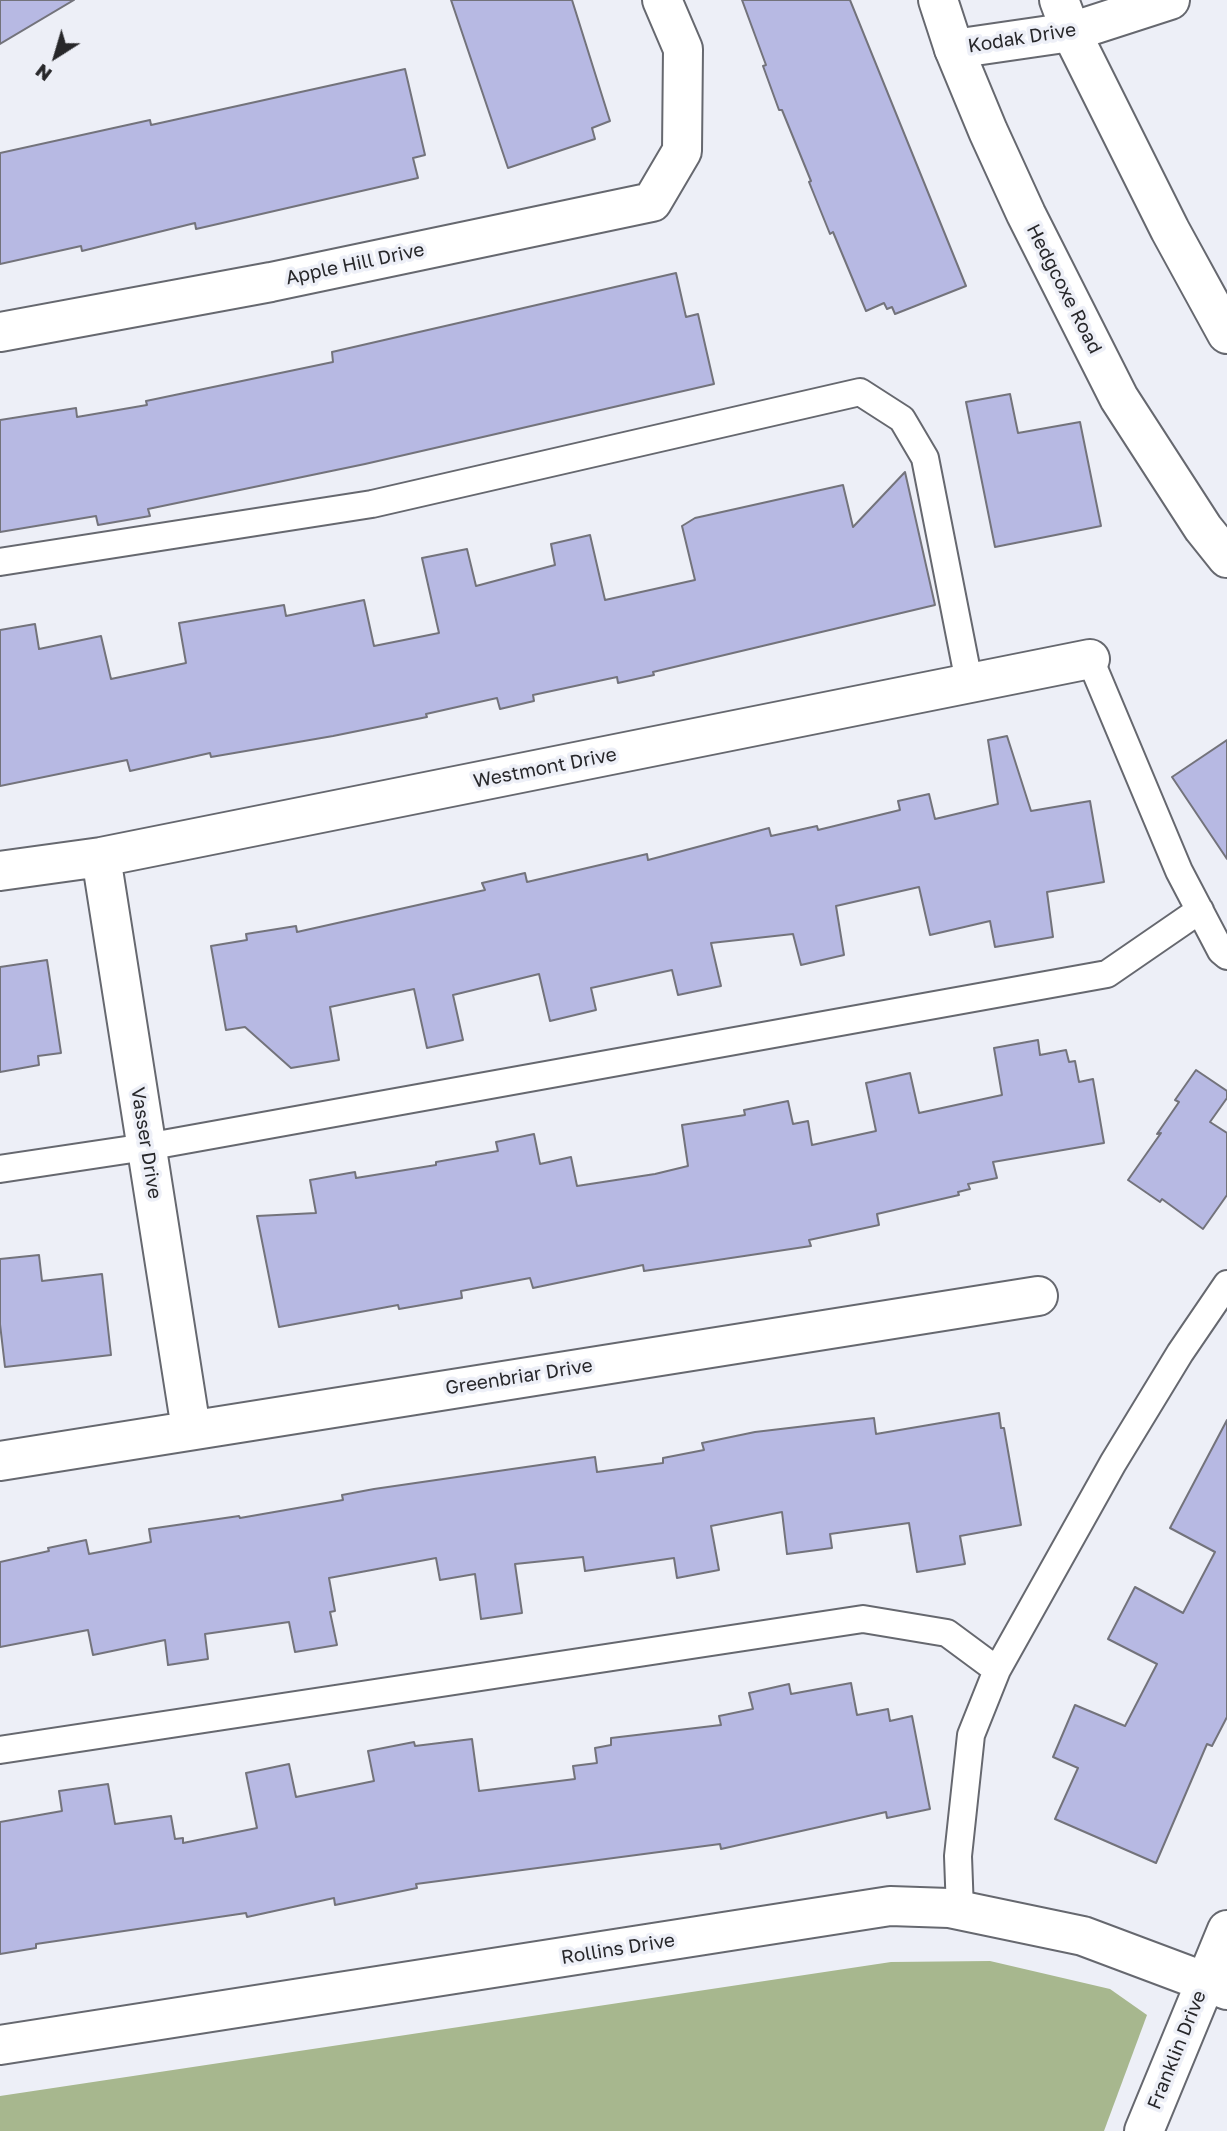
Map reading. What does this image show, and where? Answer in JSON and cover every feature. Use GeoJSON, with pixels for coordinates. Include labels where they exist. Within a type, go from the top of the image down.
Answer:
{"type":"FeatureCollection","features":[{"type":"Feature","properties":{"kind":"street","name":"Apple Hill Drive"},"geometry":{"type":"LineString","coordinates":[[0,332],[271,282],[652,201],[682,150],[683,49],[662,0]]}},
{"type":"Feature","properties":{"kind":"street","name":"Hedgcoxe Road"},"geometry":{"type":"LineString","coordinates":[[938,0],[954,50],[1026,214],[1119,398],[1203,528],[1227,558]]}},
{"type":"Feature","properties":{"kind":"street","name":"Kodak Drive"},"geometry":{"type":"LineString","coordinates":[[954,50],[1065,16],[1170,0]]}},
{"type":"Feature","properties":{"kind":"street"},"geometry":{"type":"LineString","coordinates":[[1065,16],[1170,230],[1227,334]]}},
{"type":"Feature","properties":{"kind":"street","name":"Westmont Drive"},"geometry":{"type":"LineString","coordinates":[[0,871],[101,857],[1090,659]]}},
{"type":"Feature","properties":{"kind":"street","name":"Vasser Drive"},"geometry":{"type":"LineString","coordinates":[[101,857],[191,1429]]}},
{"type":"Feature","properties":{"kind":"street","name":"Greenbriar Drive"},"geometry":{"type":"LineString","coordinates":[[0,1461],[1038,1296]]}},
{"type":"Feature","properties":{"kind":"street","name":"Rollins Drive"},"geometry":{"type":"LineString","coordinates":[[0,2045],[890,1906],[949,1908],[1083,1936],[1216,1986]]}},
{"type":"Feature","properties":{"kind":"street","name":"Franklin Drive"},"geometry":{"type":"LineString","coordinates":[[1144,2131],[1216,1986],[1227,1930]]}},
{"type":"Feature","properties":{"kind":"lane"},"geometry":{"type":"LineString","coordinates":[[0,562],[372,504],[860,392],[902,419],[925,458],[970,682]]}},
{"type":"Feature","properties":{"kind":"lane"},"geometry":{"type":"LineString","coordinates":[[1090,659],[1179,870],[1221,951],[1227,956]]}},
{"type":"Feature","properties":{"kind":"lane"},"geometry":{"type":"LineString","coordinates":[[0,1169],[146,1147],[1107,974],[1200,910]]}},
{"type":"Feature","properties":{"kind":"lane"},"geometry":{"type":"LineString","coordinates":[[960,1911],[958,1856],[971,1735],[997,1670],[1113,1462],[1180,1353],[1227,1284]]}},
{"type":"Feature","properties":{"kind":"lane"},"geometry":{"type":"LineString","coordinates":[[0,1751],[863,1619],[947,1633],[997,1670]]}},
{"type":"Feature","properties":{"kind":"green space"},"geometry":{"type":"Polygon","coordinates":[[[990,1961],[1110,1989],[1147,2015],[1104,2131],[0,2131],[0,2096],[891,1962],[990,1961]]]}},
{"type":"Feature","properties":{"kind":"building"},"geometry":{"type":"Polygon","coordinates":[[[0,0],[74,0],[0,44],[0,0]]]}},
{"type":"Feature","properties":{"kind":"building"},"geometry":{"type":"Polygon","coordinates":[[[451,0],[572,0],[610,121],[592,128],[595,139],[508,168],[451,0]]]}},
{"type":"Feature","properties":{"kind":"building"},"geometry":{"type":"Polygon","coordinates":[[[742,0],[850,0],[966,286],[895,314],[892,307],[887,309],[884,303],[866,311],[833,232],[830,234],[782,110],[779,110],[742,0]]]}},
{"type":"Feature","properties":{"kind":"building"},"geometry":{"type":"Polygon","coordinates":[[[405,69],[425,155],[413,158],[418,178],[196,229],[195,223],[82,251],[81,246],[0,264],[0,153],[150,120],[151,125],[405,69]]]}},
{"type":"Feature","properties":{"kind":"building"},"geometry":{"type":"Polygon","coordinates":[[[676,273],[686,317],[698,314],[714,384],[365,464],[148,509],[150,516],[98,525],[96,516],[0,532],[0,420],[76,408],[77,417],[147,405],[146,401],[333,362],[332,352],[676,273]]]}},
{"type":"Feature","properties":{"kind":"building"},"geometry":{"type":"Polygon","coordinates":[[[1010,394],[1018,433],[1080,422],[1101,526],[995,547],[966,402],[1010,394]]]}},
{"type":"Feature","properties":{"kind":"building"},"geometry":{"type":"Polygon","coordinates":[[[905,472],[935,605],[653,672],[654,675],[618,683],[617,677],[533,695],[534,701],[500,709],[497,698],[426,714],[427,717],[333,736],[211,757],[210,753],[130,771],[127,760],[0,786],[0,630],[35,624],[39,649],[101,636],[111,679],[186,663],[179,623],[284,605],[286,616],[364,600],[374,646],[439,633],[422,558],[467,549],[476,586],[555,565],[551,544],[590,535],[605,600],[695,580],[682,526],[695,518],[843,485],[853,527],[905,472]]]}},
{"type":"Feature","properties":{"kind":"building"},"geometry":{"type":"Polygon","coordinates":[[[1007,736],[1031,811],[1090,801],[1104,882],[1047,892],[1053,937],[995,947],[990,921],[930,935],[919,887],[836,906],[844,955],[801,965],[793,934],[711,943],[721,986],[678,995],[672,970],[591,988],[596,1010],[550,1021],[539,974],[453,995],[463,1040],[427,1048],[414,989],[330,1007],[339,1060],[291,1068],[245,1027],[226,1030],[211,946],[247,940],[246,934],[296,926],[297,932],[485,890],[482,883],[525,873],[527,882],[647,854],[648,860],[769,828],[771,836],[817,826],[818,830],[900,810],[898,801],[929,794],[935,819],[998,804],[988,740],[1007,736]]]}},
{"type":"Feature","properties":{"kind":"building"},"geometry":{"type":"Polygon","coordinates":[[[1227,740],[1227,859],[1172,777],[1227,740]]]}},
{"type":"Feature","properties":{"kind":"building"},"geometry":{"type":"Polygon","coordinates":[[[47,960],[61,1053],[38,1056],[39,1065],[0,1072],[0,967],[47,960]]]}},
{"type":"Feature","properties":{"kind":"building"},"geometry":{"type":"Polygon","coordinates":[[[1038,1040],[1040,1055],[1066,1050],[1069,1062],[1075,1061],[1079,1082],[1093,1079],[1104,1143],[993,1162],[997,1178],[968,1184],[970,1189],[958,1192],[959,1195],[877,1214],[879,1225],[809,1240],[811,1246],[644,1271],[643,1265],[533,1288],[530,1278],[461,1291],[462,1298],[399,1309],[398,1305],[279,1327],[257,1216],[316,1213],[310,1180],[355,1172],[356,1178],[436,1165],[436,1162],[498,1151],[496,1142],[534,1134],[540,1164],[571,1157],[577,1186],[655,1174],[688,1166],[682,1125],[745,1115],[744,1110],[788,1101],[793,1124],[808,1121],[812,1145],[876,1131],[866,1083],[910,1073],[919,1113],[1002,1095],[994,1048],[1038,1040]]]}},
{"type":"Feature","properties":{"kind":"building"},"geometry":{"type":"Polygon","coordinates":[[[1196,1070],[1227,1091],[1227,1098],[1210,1122],[1227,1133],[1227,1195],[1203,1229],[1162,1199],[1160,1202],[1128,1180],[1161,1133],[1157,1134],[1179,1102],[1175,1100],[1196,1070]]]}},
{"type":"Feature","properties":{"kind":"building"},"geometry":{"type":"Polygon","coordinates":[[[39,1255],[42,1281],[102,1274],[111,1355],[5,1367],[0,1324],[0,1259],[39,1255]]]}},
{"type":"Feature","properties":{"kind":"building"},"geometry":{"type":"Polygon","coordinates":[[[999,1413],[1021,1525],[960,1536],[965,1564],[917,1572],[909,1523],[830,1534],[832,1548],[787,1554],[782,1512],[711,1526],[719,1570],[677,1578],[674,1558],[585,1571],[583,1557],[515,1564],[522,1613],[481,1619],[475,1574],[440,1580],[436,1558],[329,1578],[335,1611],[330,1612],[337,1645],[295,1652],[289,1622],[205,1634],[208,1659],[168,1665],[165,1640],[93,1655],[88,1630],[0,1647],[0,1562],[49,1551],[48,1548],[86,1540],[89,1554],[151,1542],[149,1529],[239,1516],[240,1518],[343,1500],[342,1495],[374,1489],[595,1457],[597,1472],[663,1463],[663,1458],[704,1450],[702,1443],[755,1432],[874,1418],[876,1434],[999,1413]]]}},
{"type":"Feature","properties":{"kind":"building"},"geometry":{"type":"Polygon","coordinates":[[[1227,1420],[1227,1717],[1212,1746],[1207,1744],[1156,1863],[1055,1819],[1078,1768],[1053,1757],[1075,1705],[1125,1726],[1157,1664],[1108,1639],[1135,1587],[1183,1613],[1215,1552],[1170,1528],[1227,1420]]]}},
{"type":"Feature","properties":{"kind":"building"},"geometry":{"type":"Polygon","coordinates":[[[851,1683],[857,1715],[888,1709],[890,1721],[912,1716],[930,1809],[887,1818],[886,1812],[721,1849],[720,1844],[416,1884],[417,1888],[335,1905],[334,1898],[247,1917],[246,1913],[36,1944],[36,1948],[0,1954],[0,1822],[62,1811],[59,1791],[108,1784],[115,1824],[171,1816],[175,1839],[183,1838],[183,1843],[257,1828],[246,1773],[289,1764],[296,1797],[374,1781],[368,1751],[414,1742],[415,1746],[472,1739],[479,1791],[575,1779],[573,1766],[597,1763],[595,1748],[611,1745],[611,1738],[721,1725],[719,1716],[753,1709],[749,1693],[789,1684],[791,1694],[851,1683]]]}}]}
